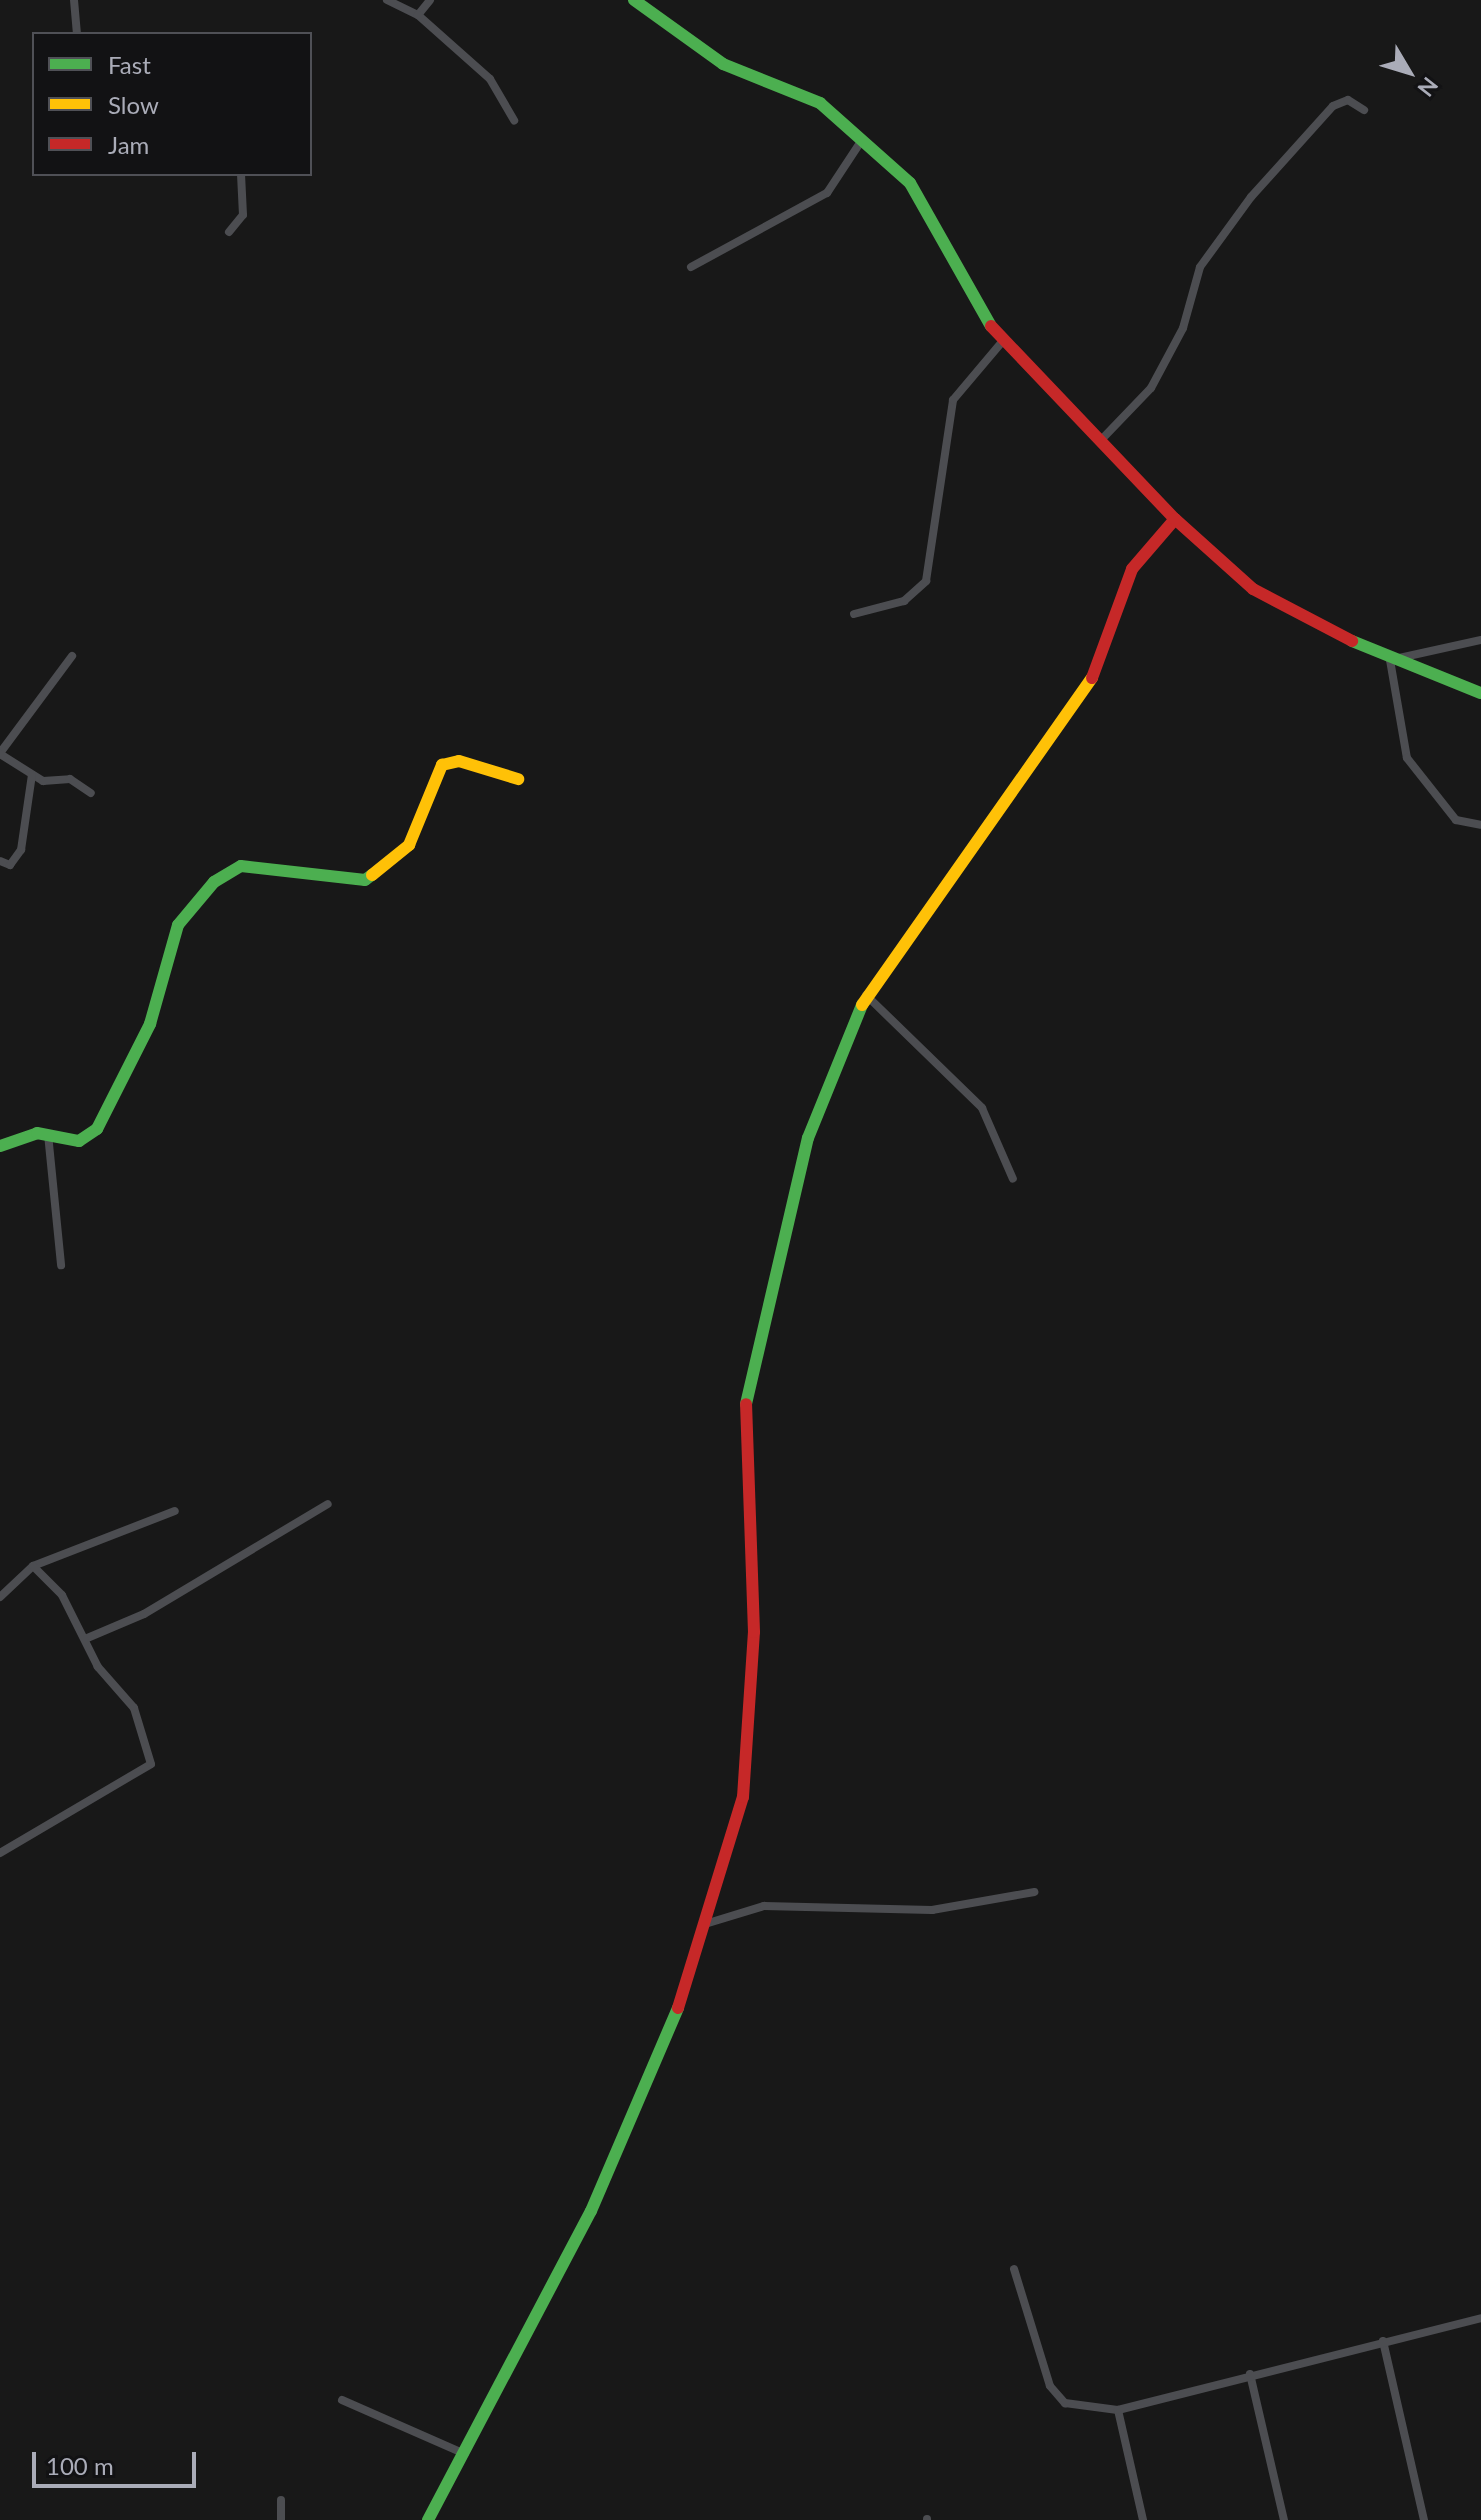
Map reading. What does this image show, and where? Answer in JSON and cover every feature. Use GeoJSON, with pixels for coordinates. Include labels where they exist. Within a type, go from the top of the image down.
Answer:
{"type":"FeatureCollection","features":[{"type":"Feature","properties":{"kind":"street"},"geometry":{"type":"LineString","coordinates":[[74,0],[77,32]]}},
{"type":"Feature","properties":{"kind":"street"},"geometry":{"type":"LineString","coordinates":[[387,0],[418,15],[490,79],[514,120]]}},
{"type":"Feature","properties":{"kind":"street"},"geometry":{"type":"LineString","coordinates":[[418,15],[430,0]]}},
{"type":"Feature","properties":{"kind":"street"},"geometry":{"type":"LineString","coordinates":[[634,0],[723,64],[820,103],[862,140],[931,210],[1002,342],[1103,438],[1175,519],[1253,589],[1390,660],[1481,693]]}},
{"type":"Feature","properties":{"kind":"street"},"geometry":{"type":"LineString","coordinates":[[1103,438],[1151,388],[1183,328],[1200,267],[1251,197],[1333,106],[1348,100],[1364,110]]}},
{"type":"Feature","properties":{"kind":"street"},"geometry":{"type":"LineString","coordinates":[[691,267],[827,193],[862,140]]}},
{"type":"Feature","properties":{"kind":"street"},"geometry":{"type":"LineString","coordinates":[[229,232],[243,215],[241,176]]}},
{"type":"Feature","properties":{"kind":"street"},"geometry":{"type":"LineString","coordinates":[[854,614],[904,601],[926,581],[953,400],[1002,342]]}},
{"type":"Feature","properties":{"kind":"street"},"geometry":{"type":"LineString","coordinates":[[428,2520],[591,2211],[675,2017],[743,1797],[752,1740],[744,1411],[808,1138],[866,995],[984,822],[1084,693],[1107,651],[1132,569],[1175,519]]}},
{"type":"Feature","properties":{"kind":"street"},"geometry":{"type":"LineString","coordinates":[[1390,660],[1481,640]]}},
{"type":"Feature","properties":{"kind":"street"},"geometry":{"type":"LineString","coordinates":[[72,656],[0,753],[32,775],[70,779],[91,793]]}},
{"type":"Feature","properties":{"kind":"street"},"geometry":{"type":"LineString","coordinates":[[1390,660],[1407,758],[1456,820],[1481,825]]}},
{"type":"Feature","properties":{"kind":"street"},"geometry":{"type":"LineString","coordinates":[[0,1146],[48,1134],[79,1141],[111,1112],[150,1024],[178,925],[214,882],[241,866],[365,880],[409,845],[442,765],[459,761],[518,779]]}},
{"type":"Feature","properties":{"kind":"street"},"geometry":{"type":"LineString","coordinates":[[0,861],[10,865],[21,850],[32,775]]}},
{"type":"Feature","properties":{"kind":"street"},"geometry":{"type":"LineString","coordinates":[[866,995],[982,1108],[1013,1179]]}},
{"type":"Feature","properties":{"kind":"street"},"geometry":{"type":"LineString","coordinates":[[48,1134],[61,1265]]}},
{"type":"Feature","properties":{"kind":"street"},"geometry":{"type":"LineString","coordinates":[[85,1639],[182,1593],[328,1504]]}},
{"type":"Feature","properties":{"kind":"street"},"geometry":{"type":"LineString","coordinates":[[0,1597],[33,1566],[175,1511]]}},
{"type":"Feature","properties":{"kind":"street"},"geometry":{"type":"LineString","coordinates":[[0,1853],[151,1764],[140,1718],[106,1680],[62,1595],[33,1566]]}},
{"type":"Feature","properties":{"kind":"street"},"geometry":{"type":"LineString","coordinates":[[705,1924],[764,1906],[932,1910],[1034,1892]]}},
{"type":"Feature","properties":{"kind":"street"},"geometry":{"type":"LineString","coordinates":[[1014,2269],[1050,2386],[1065,2403],[1118,2410],[1250,2374],[1481,2318]]}},
{"type":"Feature","properties":{"kind":"street"},"geometry":{"type":"LineString","coordinates":[[1383,2341],[1424,2520]]}},
{"type":"Feature","properties":{"kind":"street"},"geometry":{"type":"LineString","coordinates":[[1250,2374],[1284,2520]]}},
{"type":"Feature","properties":{"kind":"street"},"geometry":{"type":"LineString","coordinates":[[342,2400],[465,2454]]}},
{"type":"Feature","properties":{"kind":"street"},"geometry":{"type":"LineString","coordinates":[[1118,2410],[1143,2520]]}},
{"type":"Feature","properties":{"kind":"street"},"geometry":{"type":"LineString","coordinates":[[281,2500],[281,2520]]}},
{"type":"Feature","properties":{"kind":"traffic: fast"},"geometry":{"type":"LineString","coordinates":[[634,0],[723,64],[820,103],[910,183],[991,326]]}},
{"type":"Feature","properties":{"kind":"traffic: fast"},"geometry":{"type":"LineString","coordinates":[[1352,641],[1481,693]]}},
{"type":"Feature","properties":{"kind":"traffic: fast"},"geometry":{"type":"LineString","coordinates":[[0,1146],[37,1133],[79,1141],[97,1129],[150,1024],[178,925],[214,882],[241,866],[365,880],[372,875]]}},
{"type":"Feature","properties":{"kind":"traffic: fast"},"geometry":{"type":"LineString","coordinates":[[746,1404],[808,1138],[862,1005]]}},
{"type":"Feature","properties":{"kind":"traffic: fast"},"geometry":{"type":"LineString","coordinates":[[428,2520],[591,2211],[678,2008]]}},
{"type":"Feature","properties":{"kind":"traffic: slow"},"geometry":{"type":"LineString","coordinates":[[862,1005],[1092,678]]}},
{"type":"Feature","properties":{"kind":"traffic: slow"},"geometry":{"type":"LineString","coordinates":[[372,875],[409,845],[442,765],[459,761],[518,779]]}},
{"type":"Feature","properties":{"kind":"traffic: jam"},"geometry":{"type":"LineString","coordinates":[[991,326],[1175,519]]}},
{"type":"Feature","properties":{"kind":"traffic: jam"},"geometry":{"type":"LineString","coordinates":[[1092,678],[1132,569],[1175,519],[1253,589],[1352,641]]}},
{"type":"Feature","properties":{"kind":"traffic: jam"},"geometry":{"type":"LineString","coordinates":[[678,2008],[743,1797],[754,1632],[746,1404]]}}]}
